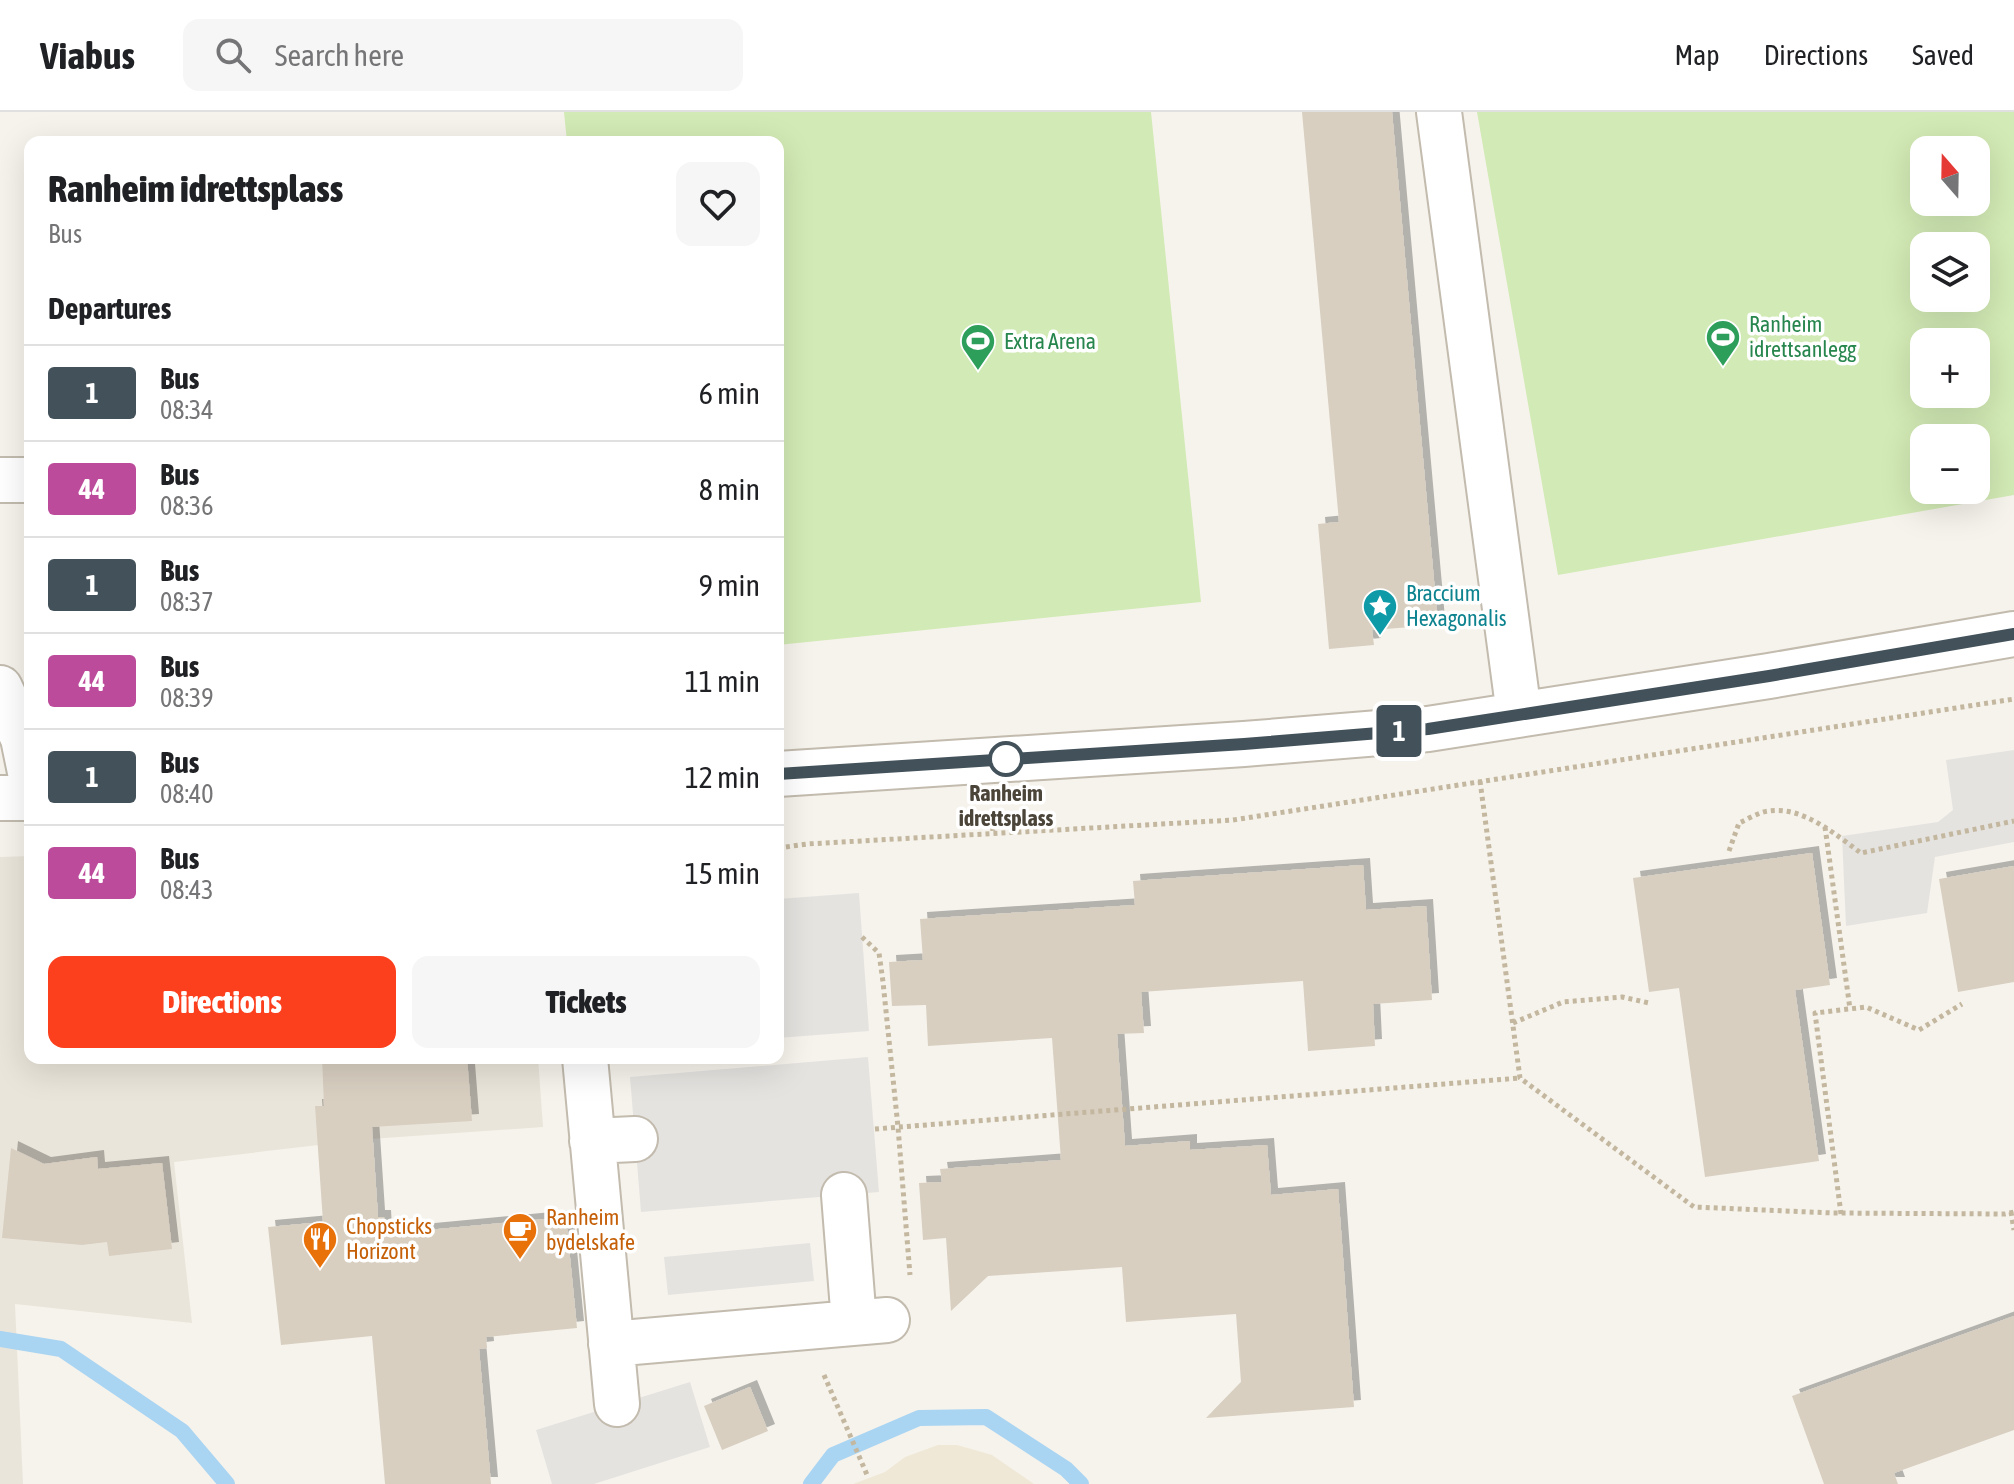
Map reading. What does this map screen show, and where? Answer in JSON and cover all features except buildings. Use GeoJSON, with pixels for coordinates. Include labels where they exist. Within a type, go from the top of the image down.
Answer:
{"type":"FeatureCollection","features":[{"type":"Feature","properties":{"kind":"street"},"geometry":{"type":"LineString","coordinates":[[1439,112],[1519,714]]}},
{"type":"Feature","properties":{"kind":"street"},"geometry":{"type":"LineString","coordinates":[[0,480],[24,480]]}},
{"type":"Feature","properties":{"kind":"street"},"geometry":{"type":"LineString","coordinates":[[784,774],[1412,730],[1769,676],[2014,634]]}},
{"type":"Feature","properties":{"kind":"street"},"geometry":{"type":"LineString","coordinates":[[0,688],[24,743]]}},
{"type":"Feature","properties":{"kind":"street"},"geometry":{"type":"LineString","coordinates":[[0,798],[24,798]]}},
{"type":"Feature","properties":{"kind":"street"},"geometry":{"type":"LineString","coordinates":[[586,1064],[617,1404]]}},
{"type":"Feature","properties":{"kind":"street"},"geometry":{"type":"LineString","coordinates":[[592,1141],[635,1139]]}},
{"type":"Feature","properties":{"kind":"street"},"geometry":{"type":"LineString","coordinates":[[611,1344],[884,1309],[844,1195]]}},
{"type":"Feature","properties":{"kind":"path"},"geometry":{"type":"LineString","coordinates":[[1480,781],[1520,1078]]}},
{"type":"Feature","properties":{"kind":"path"},"geometry":{"type":"LineString","coordinates":[[992,803],[993,834]]}},
{"type":"Feature","properties":{"kind":"path"},"geometry":{"type":"LineString","coordinates":[[1729,851],[1739,823],[1769,811],[1797,813],[1825,827],[1861,853],[2014,821]]}},
{"type":"Feature","properties":{"kind":"path"},"geometry":{"type":"LineString","coordinates":[[1825,827],[1850,1009]]}},
{"type":"Feature","properties":{"kind":"path"},"geometry":{"type":"LineString","coordinates":[[862,937],[879,953],[898,1127],[884,1309]]}},
{"type":"Feature","properties":{"kind":"path"},"geometry":{"type":"LineString","coordinates":[[1513,1023],[1563,1002],[1622,997],[1649,1003]]}},
{"type":"Feature","properties":{"kind":"path"},"geometry":{"type":"LineString","coordinates":[[1841,1214],[1815,1013],[1866,1007],[1919,1030],[1962,1004]]}},
{"type":"Feature","properties":{"kind":"path"},"geometry":{"type":"LineString","coordinates":[[875,1129],[1520,1078],[1694,1207],[1841,1214],[2013,1212],[2014,1230]]}},
{"type":"Feature","properties":{"kind":"path"},"geometry":{"type":"LineString","coordinates":[[840,1412],[868,1477]]}},
{"type":"Feature","properties":{"kind":"shaded area"},"geometry":{"type":"Polygon","coordinates":[[[2014,750],[2014,842],[1935,857],[1927,913],[1846,926],[1842,836],[1938,822],[1953,810],[1946,760],[2014,750]]]}},
{"type":"Feature","properties":{"kind":"shaded area"},"geometry":{"type":"Polygon","coordinates":[[[24,856],[24,1064],[538,1064],[543,1127],[370,1139],[174,1162],[192,1323],[15,1304],[23,1484],[0,1484],[0,857],[24,856]]]}},
{"type":"Feature","properties":{"kind":"shaded area"},"geometry":{"type":"Polygon","coordinates":[[[859,893],[869,1031],[784,1038],[784,899],[859,893]]]}},
{"type":"Feature","properties":{"kind":"shaded area"},"geometry":{"type":"Polygon","coordinates":[[[868,1057],[879,1192],[641,1212],[630,1077],[868,1057]]]}},
{"type":"Feature","properties":{"kind":"shaded area"},"geometry":{"type":"Polygon","coordinates":[[[810,1243],[814,1281],[668,1295],[664,1257],[810,1243]]]}},
{"type":"Feature","properties":{"kind":"shaded area"},"geometry":{"type":"Polygon","coordinates":[[[690,1382],[710,1447],[594,1484],[552,1484],[536,1430],[690,1382]]]}},
{"type":"Feature","properties":{"kind":"shaded area"},"geometry":{"type":"Polygon","coordinates":[[[938,1445],[957,1445],[992,1455],[1034,1484],[853,1484],[885,1472],[905,1457],[938,1445]]]}},
{"type":"Feature","properties":{"kind":"green space","name":"Extra Arena"},"geometry":{"type":"Polygon","coordinates":[[[564,112],[1151,112],[1201,602],[784,644],[784,136],[566,136],[564,112]]]}},
{"type":"Feature","properties":{"kind":"green space","name":"Ranheim idrettsanlegg"},"geometry":{"type":"Polygon","coordinates":[[[1477,112],[2014,112],[2014,495],[1990,499],[1990,424],[1910,424],[1910,504],[1963,504],[1558,575],[1477,112]]]}},
{"type":"Feature","properties":{"kind":"waterway"},"geometry":{"type":"LineString","coordinates":[[0,1339],[61,1349],[182,1431],[227,1484]]}},
{"type":"Feature","properties":{"kind":"waterway"},"geometry":{"type":"LineString","coordinates":[[811,1484],[833,1455],[919,1418],[986,1417],[1066,1469],[1081,1484]]}},
{"type":"Feature","properties":{"kind":"bus line","name":"1"},"geometry":{"type":"LineString","coordinates":[[784,774],[1428,729],[2014,634]]}},
{"type":"Feature","properties":{"kind":"place","name":"Ranheim idrettsanlegg"},"geometry":{"type":"Point","coordinates":[1723,368]}},
{"type":"Feature","properties":{"kind":"place","name":"Extra Arena"},"geometry":{"type":"Point","coordinates":[978,372]}},
{"type":"Feature","properties":{"kind":"place","name":"Braccium Hexagonalis"},"geometry":{"type":"Point","coordinates":[1380,637]}},
{"type":"Feature","properties":{"kind":"place","name":"Ranheim idrettsplass"},"geometry":{"type":"Point","coordinates":[1006,759]}},
{"type":"Feature","properties":{"kind":"place","name":"Ranheim bydelskafe"},"geometry":{"type":"Point","coordinates":[520,1261]}},
{"type":"Feature","properties":{"kind":"place","name":"Chopsticks Horizont"},"geometry":{"type":"Point","coordinates":[320,1270]}}]}
